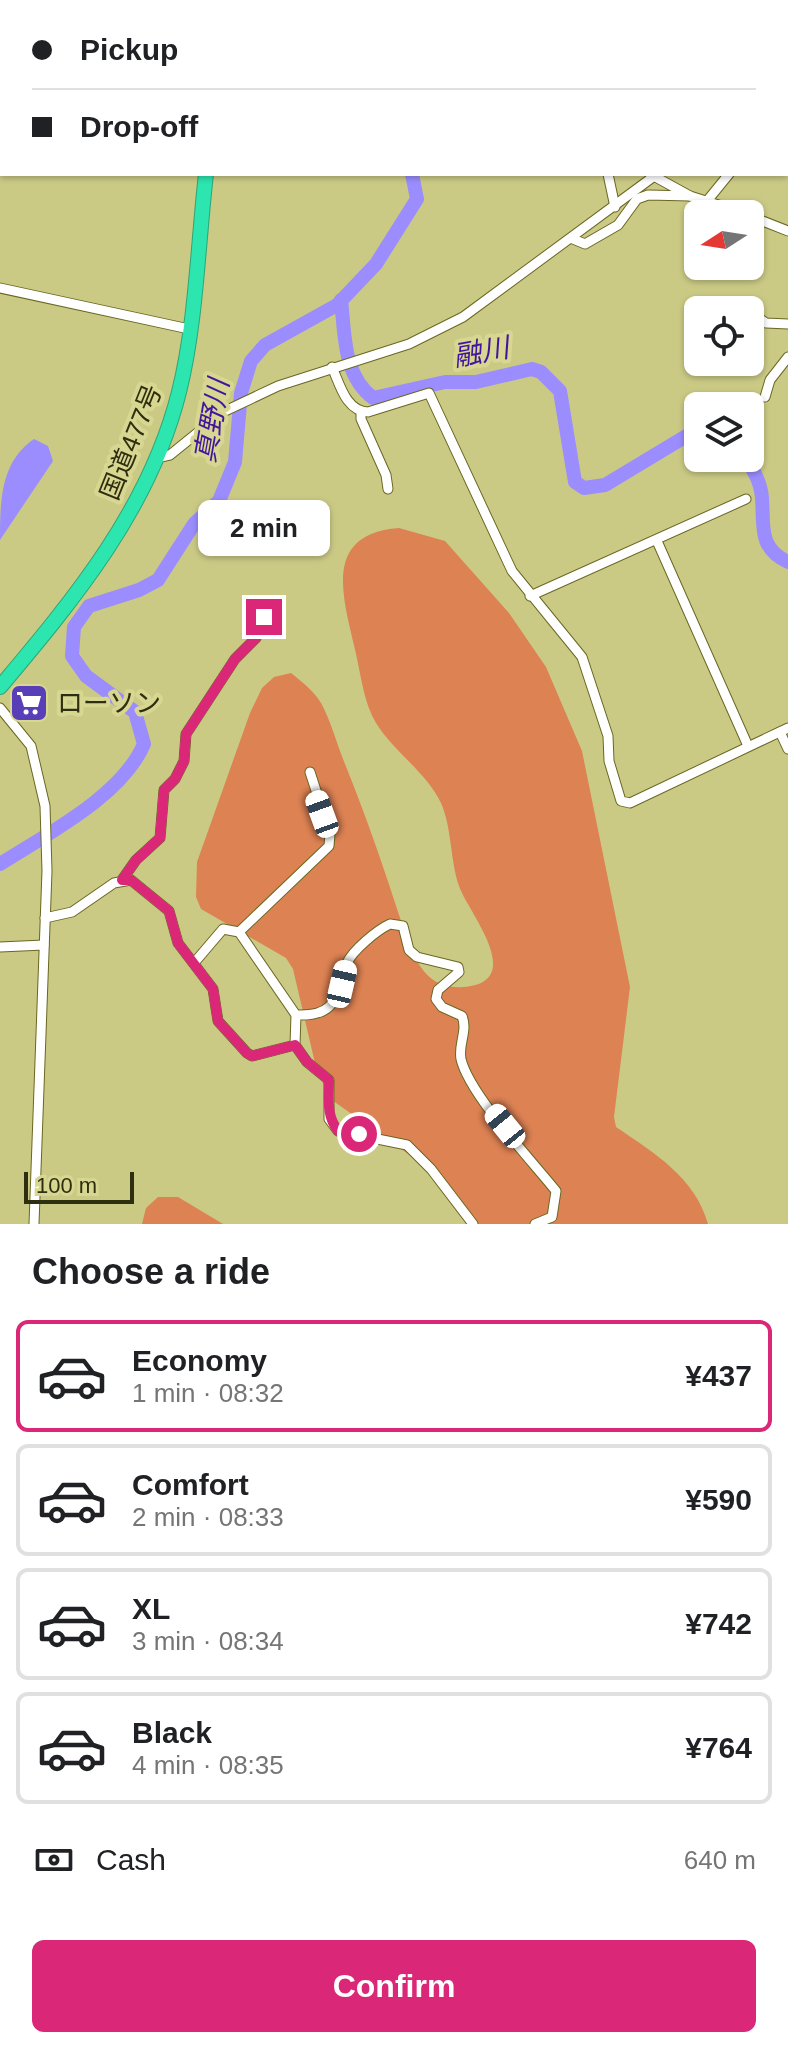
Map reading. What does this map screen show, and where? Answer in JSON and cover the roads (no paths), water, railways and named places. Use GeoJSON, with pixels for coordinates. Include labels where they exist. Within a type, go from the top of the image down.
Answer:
{"type":"FeatureCollection","features":[{"type":"Feature","properties":{"kind":"highway","name":"国道477号"},"geometry":{"type":"LineString","coordinates":[[0,687],[94,574],[156,458],[180,390],[206,176]]}},
{"type":"Feature","properties":{"kind":"street"},"geometry":{"type":"LineString","coordinates":[[608,176],[615,207]]}},
{"type":"Feature","properties":{"kind":"street"},"geometry":{"type":"LineString","coordinates":[[156,458],[170,455],[223,412],[278,386],[438,331],[484,304],[652,176],[704,200]]}},
{"type":"Feature","properties":{"kind":"street"},"geometry":{"type":"LineString","coordinates":[[708,200],[727,176]]}},
{"type":"Feature","properties":{"kind":"street"},"geometry":{"type":"LineString","coordinates":[[573,239],[585,244],[600,239],[618,225],[637,199],[648,195],[690,196]]}},
{"type":"Feature","properties":{"kind":"street"},"geometry":{"type":"LineString","coordinates":[[764,221],[788,231]]}},
{"type":"Feature","properties":{"kind":"street"},"geometry":{"type":"LineString","coordinates":[[0,288],[189,329]]}},
{"type":"Feature","properties":{"kind":"street"},"geometry":{"type":"LineString","coordinates":[[764,322],[788,324]]}},
{"type":"Feature","properties":{"kind":"street"},"geometry":{"type":"LineString","coordinates":[[765,397],[770,380],[788,357]]}},
{"type":"Feature","properties":{"kind":"street"},"geometry":{"type":"LineString","coordinates":[[332,367],[349,404],[361,412],[429,393],[512,571],[582,657],[608,736],[609,761],[621,801],[630,803],[784,730],[788,749]]}},
{"type":"Feature","properties":{"kind":"street"},"geometry":{"type":"LineString","coordinates":[[361,412],[361,419],[386,475],[388,489]]}},
{"type":"Feature","properties":{"kind":"street"},"geometry":{"type":"LineString","coordinates":[[530,596],[746,499]]}},
{"type":"Feature","properties":{"kind":"street"},"geometry":{"type":"LineString","coordinates":[[657,541],[748,746]]}},
{"type":"Feature","properties":{"kind":"street"},"geometry":{"type":"LineString","coordinates":[[45,918],[72,912],[122,880],[136,860],[160,838],[164,790],[175,779],[184,761],[186,734],[235,659],[256,638],[264,617]]}},
{"type":"Feature","properties":{"kind":"street"},"geometry":{"type":"LineString","coordinates":[[0,708],[24,734],[35,757],[45,806],[45,918],[34,1224]]}},
{"type":"Feature","properties":{"kind":"street"},"geometry":{"type":"LineString","coordinates":[[239,932],[329,846],[330,834],[310,772]]}},
{"type":"Feature","properties":{"kind":"street"},"geometry":{"type":"LineString","coordinates":[[122,880],[131,880],[169,911],[178,943],[217,997],[218,1021],[247,1053],[252,1056],[295,1045]]}},
{"type":"Feature","properties":{"kind":"street"},"geometry":{"type":"LineString","coordinates":[[296,1015],[315,1014],[333,1002],[348,960],[390,924],[403,926],[409,950],[417,957],[458,967],[459,972],[438,990],[436,999],[442,1007],[462,1016],[465,1032],[460,1057],[465,1067],[488,1105],[556,1191],[552,1217],[535,1224]]}},
{"type":"Feature","properties":{"kind":"street"},"geometry":{"type":"LineString","coordinates":[[194,963],[223,929],[239,932],[296,1015],[295,1045],[307,1062],[329,1080],[329,1119],[338,1131],[407,1145],[431,1169],[473,1224]]}},
{"type":"Feature","properties":{"kind":"street"},"geometry":{"type":"LineString","coordinates":[[0,947],[44,945]]}},
{"type":"Feature","properties":{"kind":"waterway","name":"真野川"},"geometry":{"type":"LineString","coordinates":[[0,864],[101,797],[133,763],[144,744],[135,712],[86,676],[72,656],[74,627],[89,606],[139,590],[158,580],[194,524],[219,501],[235,462],[241,393],[251,361],[265,345],[337,305],[376,264],[417,199],[412,176]]}},
{"type":"Feature","properties":{"kind":"waterway","name":"融川"},"geometry":{"type":"LineString","coordinates":[[341,300],[347,354],[356,378],[373,398],[445,382],[476,382],[532,369],[541,372],[560,391],[575,482],[584,488],[605,485],[684,437]]}},
{"type":"Feature","properties":{"kind":"waterway","name":"融川"},"geometry":{"type":"LineString","coordinates":[[754,472],[760,487],[767,543],[788,562]]}},
{"type":"Feature","properties":{"kind":"place","name":"ローソン"},"geometry":{"type":"Point","coordinates":[29,703]}}]}
